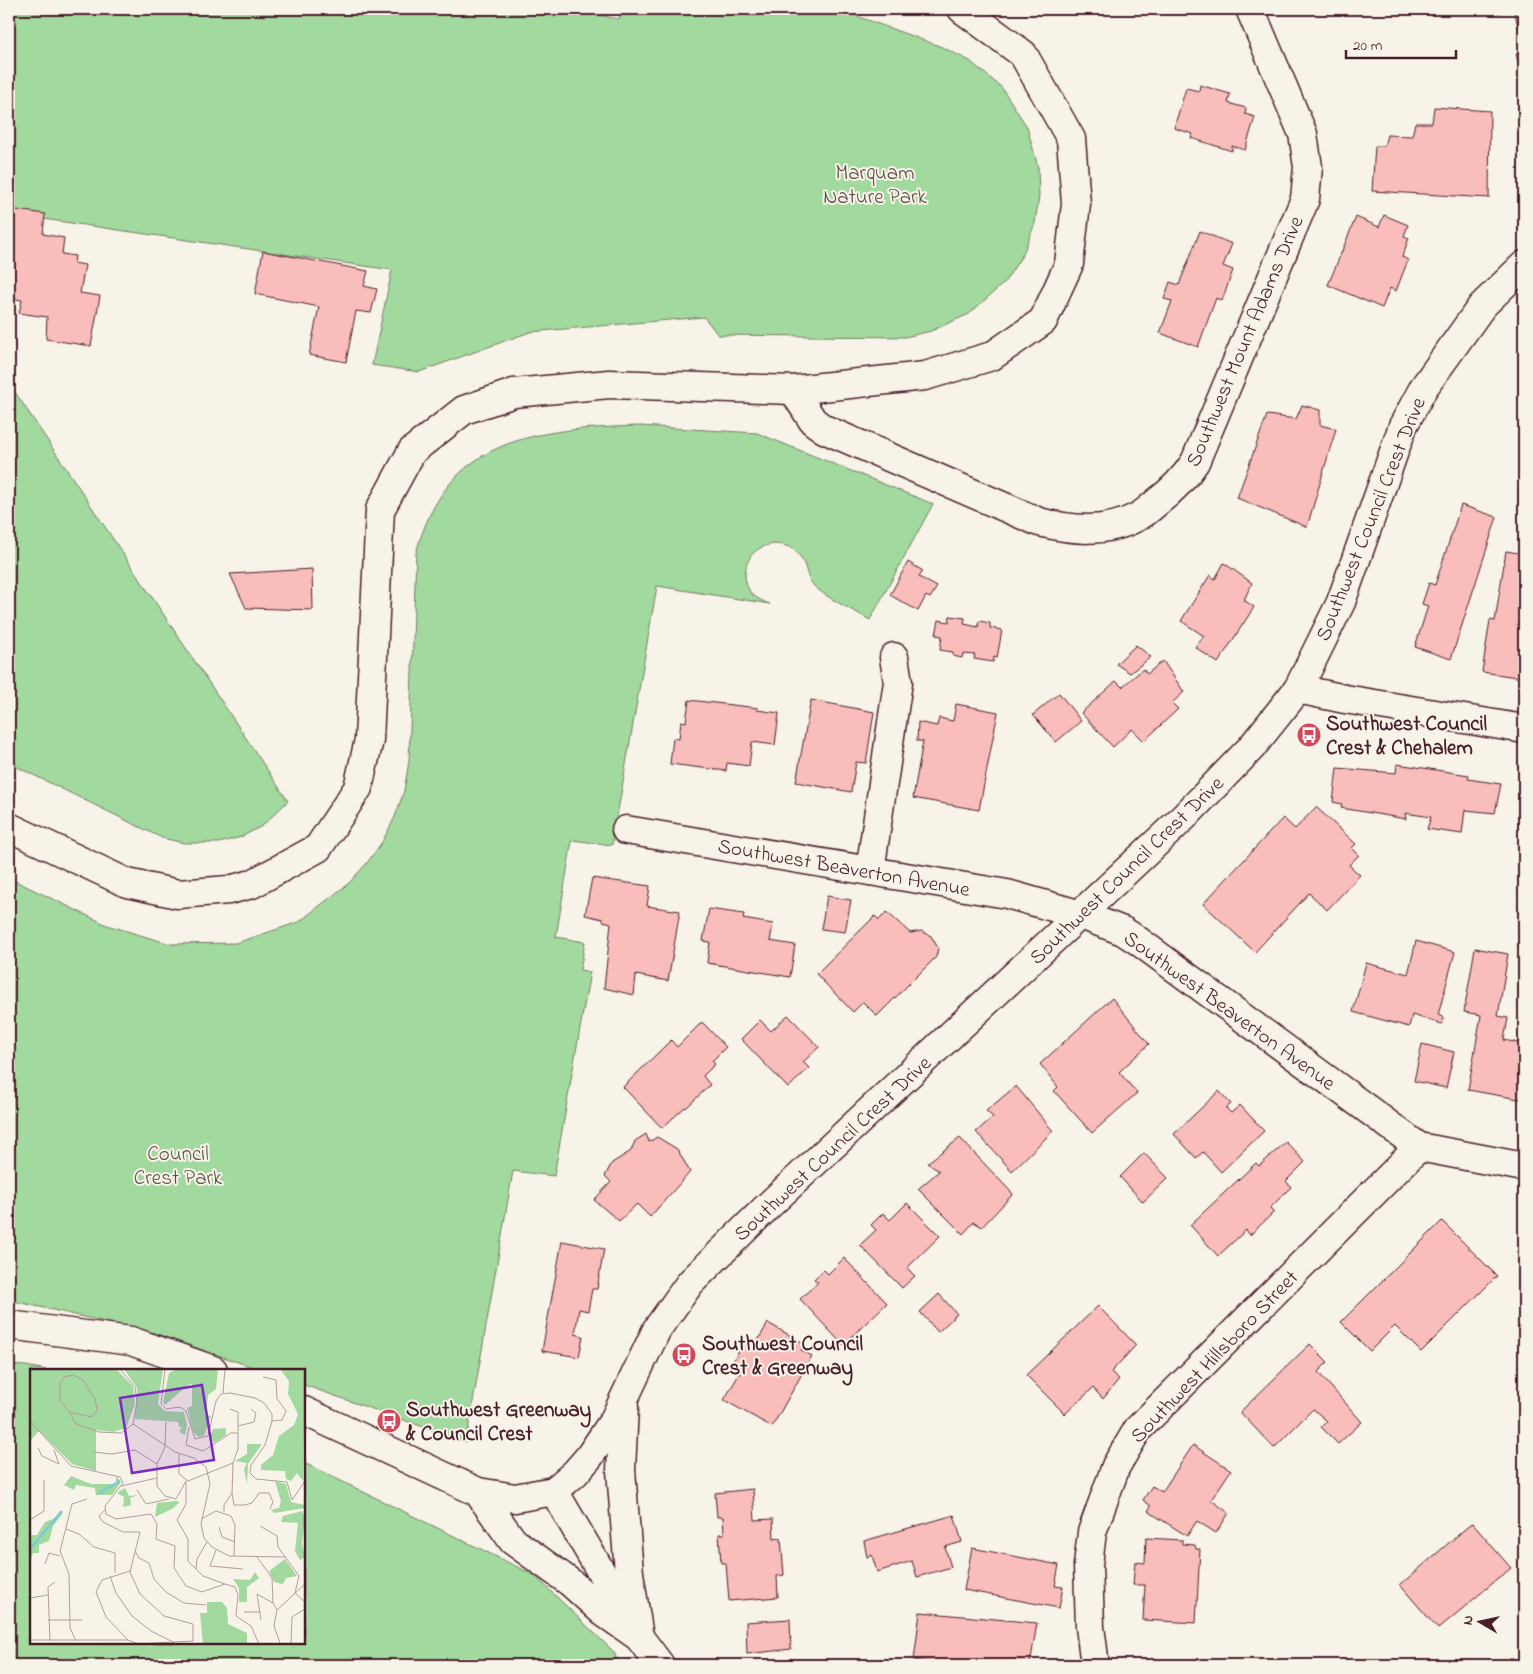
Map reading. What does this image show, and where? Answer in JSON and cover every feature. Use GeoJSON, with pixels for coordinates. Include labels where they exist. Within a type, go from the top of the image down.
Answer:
{"type":"FeatureCollection","features":[{"type":"Feature","properties":{"kind":"street"},"geometry":{"type":"LineString","coordinates":[[9,827],[127,883],[178,894],[229,890],[252,884],[318,848],[358,788],[369,740],[380,510],[412,451],[464,410],[514,393],[609,384],[793,390],[925,376],[992,356],[1043,321],[1069,264],[1076,204],[1071,139],[1023,54],[962,9]]}},
{"type":"Feature","properties":{"kind":"street","name":"Southwest Mount Adams Drive"},"geometry":{"type":"LineString","coordinates":[[793,390],[813,422],[824,428],[1039,522],[1064,528],[1112,527],[1138,517],[1173,491],[1195,462],[1305,199],[1308,167],[1303,134],[1250,9]]}},
{"type":"Feature","properties":{"kind":"street","name":"Southwest Council Crest Drive"},"geometry":{"type":"LineString","coordinates":[[660,1665],[639,1636],[554,1491],[589,1458],[614,1420],[657,1329],[690,1283],[767,1208],[1184,817],[1251,748],[1298,689],[1341,602],[1403,426],[1424,387],[1482,306],[1524,265]]}},
{"type":"Feature","properties":{"kind":"street"},"geometry":{"type":"LineString","coordinates":[[870,871],[898,682],[894,657]]}},
{"type":"Feature","properties":{"kind":"street"},"geometry":{"type":"LineString","coordinates":[[1298,689],[1344,699],[1524,729]]}},
{"type":"Feature","properties":{"kind":"street","name":"Southwest Beaverton Avenue"},"geometry":{"type":"LineString","coordinates":[[626,830],[1007,894],[1081,914],[1123,931],[1137,940],[1419,1147],[1524,1167]]}},
{"type":"Feature","properties":{"kind":"street","name":"Southwest Hillsboro Street"},"geometry":{"type":"LineString","coordinates":[[1095,1665],[1090,1627],[1088,1565],[1092,1532],[1116,1466],[1138,1429],[1419,1147]]}},
{"type":"Feature","properties":{"kind":"street"},"geometry":{"type":"LineString","coordinates":[[9,1325],[131,1341],[209,1369]]}},
{"type":"Feature","properties":{"kind":"street","name":"Southwest Council Crest Drive"},"geometry":{"type":"LineString","coordinates":[[624,1400],[621,1470],[629,1573],[639,1636]]}},
{"type":"Feature","properties":{"kind":"street"},"geometry":{"type":"LineString","coordinates":[[305,1411],[478,1492],[515,1498],[554,1491]]}},
{"type":"Feature","properties":{"kind":"street","name":"Southwest Council Crest Drive"},"geometry":{"type":"LineString","coordinates":[[478,1492],[513,1541],[571,1583],[603,1612],[639,1636]]}},
{"type":"Feature","properties":{"kind":"green space","name":"Marquam Nature Park"},"geometry":{"type":"Polygon","coordinates":[[[9,9],[565,9],[619,19],[622,9],[837,9],[942,47],[970,61],[1002,88],[1027,127],[1038,167],[1039,196],[1035,223],[1023,254],[1004,283],[969,314],[931,331],[905,337],[718,335],[704,317],[530,332],[419,372],[372,365],[392,270],[9,214],[9,9]]]}},
{"type":"Feature","properties":{"kind":"green space"},"geometry":{"type":"Polygon","coordinates":[[[9,383],[288,801],[262,826],[241,837],[219,843],[184,843],[162,838],[9,763],[9,383]]]}},
{"type":"Feature","properties":{"kind":"green space","name":"Council Crest Park"},"geometry":{"type":"Polygon","coordinates":[[[640,426],[757,433],[933,504],[870,620],[819,591],[811,583],[803,561],[797,553],[787,546],[775,544],[763,547],[752,554],[746,565],[745,572],[749,590],[757,598],[770,604],[657,586],[612,845],[572,840],[556,937],[585,942],[580,970],[590,972],[554,1176],[513,1171],[466,1442],[305,1385],[305,1369],[258,1369],[154,1333],[9,1300],[9,878],[107,925],[170,944],[236,943],[299,922],[349,883],[367,863],[382,842],[395,817],[404,791],[409,761],[416,553],[430,514],[449,484],[473,462],[501,447],[532,437],[565,431],[640,426]]]}},
{"type":"Feature","properties":{"kind":"green space"},"geometry":{"type":"Polygon","coordinates":[[[9,1365],[41,1369],[30,1369],[30,1644],[305,1644],[305,1463],[534,1575],[614,1652],[619,1665],[9,1665],[9,1365]]]}},
{"type":"Feature","properties":{"kind":"building"},"geometry":{"type":"Polygon","coordinates":[[[1497,9],[1511,9],[1498,13],[1497,9]]]}},
{"type":"Feature","properties":{"kind":"building"},"geometry":{"type":"Polygon","coordinates":[[[1524,9],[1524,47],[1514,11],[1524,9]]]}},
{"type":"Feature","properties":{"kind":"building"},"geometry":{"type":"Polygon","coordinates":[[[1524,52],[1524,84],[1516,54],[1524,52]]]}},
{"type":"Feature","properties":{"kind":"building"},"geometry":{"type":"Polygon","coordinates":[[[1200,85],[1230,94],[1228,103],[1246,108],[1245,114],[1255,117],[1245,150],[1232,146],[1232,151],[1191,138],[1193,134],[1174,128],[1186,88],[1199,91],[1200,85]]]}},
{"type":"Feature","properties":{"kind":"building"},"geometry":{"type":"Polygon","coordinates":[[[1434,107],[1490,111],[1489,198],[1372,191],[1375,146],[1384,146],[1387,135],[1412,136],[1415,123],[1432,123],[1434,107]]]}},
{"type":"Feature","properties":{"kind":"building"},"geometry":{"type":"Polygon","coordinates":[[[9,209],[45,214],[43,234],[64,238],[62,254],[75,256],[74,263],[85,265],[80,293],[100,296],[91,346],[46,339],[47,317],[19,313],[22,300],[9,298],[9,209]]]}},
{"type":"Feature","properties":{"kind":"building"},"geometry":{"type":"Polygon","coordinates":[[[1384,215],[1408,225],[1404,236],[1409,238],[1402,257],[1408,260],[1396,291],[1390,288],[1382,308],[1328,285],[1356,217],[1379,227],[1384,215]]]}},
{"type":"Feature","properties":{"kind":"building"},"geometry":{"type":"Polygon","coordinates":[[[1200,231],[1232,244],[1223,266],[1233,270],[1222,301],[1216,298],[1198,347],[1160,333],[1172,301],[1164,299],[1170,282],[1179,285],[1200,231]]]}},
{"type":"Feature","properties":{"kind":"building"},"geometry":{"type":"Polygon","coordinates":[[[263,251],[368,271],[364,286],[377,289],[371,313],[356,311],[346,362],[309,355],[319,307],[255,294],[263,251]]]}},
{"type":"Feature","properties":{"kind":"building"},"geometry":{"type":"Polygon","coordinates":[[[1302,405],[1320,410],[1320,425],[1336,429],[1307,527],[1237,498],[1267,415],[1296,419],[1302,405]]]}},
{"type":"Feature","properties":{"kind":"building"},"geometry":{"type":"Polygon","coordinates":[[[1461,505],[1497,517],[1451,659],[1415,647],[1428,606],[1422,604],[1429,583],[1435,585],[1461,505]]]}},
{"type":"Feature","properties":{"kind":"building"},"geometry":{"type":"Polygon","coordinates":[[[1506,551],[1524,554],[1524,678],[1482,672],[1490,620],[1495,621],[1506,551]]]}},
{"type":"Feature","properties":{"kind":"building"},"geometry":{"type":"Polygon","coordinates":[[[908,562],[923,571],[919,577],[937,587],[930,598],[926,596],[918,611],[890,595],[908,562]]]}},
{"type":"Feature","properties":{"kind":"building"},"geometry":{"type":"Polygon","coordinates":[[[1224,563],[1252,583],[1244,600],[1254,607],[1218,663],[1195,647],[1204,636],[1181,621],[1210,575],[1215,579],[1224,563]]]}},
{"type":"Feature","properties":{"kind":"building"},"geometry":{"type":"Polygon","coordinates":[[[312,569],[313,610],[246,608],[230,574],[312,569]]]}},
{"type":"Feature","properties":{"kind":"building"},"geometry":{"type":"Polygon","coordinates":[[[950,616],[965,618],[964,624],[978,627],[979,621],[990,623],[990,628],[1002,630],[997,658],[994,657],[993,662],[974,659],[975,655],[963,654],[962,658],[953,656],[953,652],[940,650],[942,636],[936,635],[939,620],[949,622],[950,616]]]}},
{"type":"Feature","properties":{"kind":"building"},"geometry":{"type":"Polygon","coordinates":[[[1136,645],[1151,657],[1130,673],[1116,664],[1136,645]]]}},
{"type":"Feature","properties":{"kind":"building"},"geometry":{"type":"Polygon","coordinates":[[[1163,661],[1184,692],[1172,703],[1178,709],[1144,741],[1132,729],[1113,747],[1081,713],[1116,681],[1122,687],[1143,669],[1147,674],[1163,661]]]}},
{"type":"Feature","properties":{"kind":"building"},"geometry":{"type":"Polygon","coordinates":[[[1059,693],[1081,721],[1056,742],[1033,715],[1059,693]]]}},
{"type":"Feature","properties":{"kind":"building"},"geometry":{"type":"Polygon","coordinates":[[[689,700],[758,708],[757,710],[779,713],[775,745],[752,742],[749,766],[727,763],[726,771],[670,764],[673,738],[679,739],[681,721],[686,722],[689,700]]]}},
{"type":"Feature","properties":{"kind":"building"},"geometry":{"type":"Polygon","coordinates":[[[811,700],[874,712],[866,763],[856,762],[851,792],[796,782],[811,700]]]}},
{"type":"Feature","properties":{"kind":"building"},"geometry":{"type":"Polygon","coordinates":[[[956,704],[998,712],[979,810],[913,798],[923,741],[917,741],[918,722],[937,726],[939,718],[953,721],[956,704]]]}},
{"type":"Feature","properties":{"kind":"building"},"geometry":{"type":"Polygon","coordinates":[[[1397,764],[1469,775],[1468,779],[1501,784],[1495,813],[1465,810],[1462,834],[1427,829],[1431,817],[1405,813],[1406,819],[1341,808],[1342,804],[1333,802],[1337,768],[1396,773],[1397,764]]]}},
{"type":"Feature","properties":{"kind":"building"},"geometry":{"type":"Polygon","coordinates":[[[1316,807],[1356,844],[1352,848],[1359,855],[1349,865],[1360,875],[1327,910],[1309,893],[1255,952],[1203,904],[1283,818],[1295,829],[1316,807]]]}},
{"type":"Feature","properties":{"kind":"building"},"geometry":{"type":"Polygon","coordinates":[[[592,878],[650,886],[647,906],[680,911],[668,981],[636,975],[634,995],[604,988],[611,923],[585,915],[592,878]]]}},
{"type":"Feature","properties":{"kind":"building"},"geometry":{"type":"Polygon","coordinates":[[[827,896],[851,900],[845,932],[821,929],[827,896]]]}},
{"type":"Feature","properties":{"kind":"building"},"geometry":{"type":"Polygon","coordinates":[[[709,909],[744,914],[743,919],[773,924],[770,941],[795,945],[790,977],[707,963],[710,942],[703,941],[709,909]]]}},
{"type":"Feature","properties":{"kind":"building"},"geometry":{"type":"Polygon","coordinates":[[[887,912],[910,933],[921,931],[931,936],[938,948],[936,957],[877,1016],[863,1002],[853,1012],[816,974],[875,916],[879,920],[887,912]]]}},
{"type":"Feature","properties":{"kind":"building"},"geometry":{"type":"Polygon","coordinates":[[[1416,941],[1455,952],[1438,1015],[1444,1017],[1442,1024],[1412,1015],[1409,1027],[1353,1012],[1366,963],[1408,974],[1416,941]]]}},
{"type":"Feature","properties":{"kind":"building"},"geometry":{"type":"Polygon","coordinates":[[[1475,948],[1508,954],[1498,1016],[1508,1018],[1504,1040],[1524,1044],[1524,1100],[1468,1090],[1481,1015],[1464,1012],[1475,948]]]}},
{"type":"Feature","properties":{"kind":"building"},"geometry":{"type":"Polygon","coordinates":[[[1112,998],[1149,1044],[1119,1072],[1137,1093],[1092,1133],[1054,1091],[1058,1087],[1040,1064],[1112,998]]]}},
{"type":"Feature","properties":{"kind":"building"},"geometry":{"type":"Polygon","coordinates":[[[788,1015],[819,1047],[803,1062],[809,1068],[788,1088],[741,1039],[760,1020],[771,1031],[788,1015]]]}},
{"type":"Feature","properties":{"kind":"building"},"geometry":{"type":"Polygon","coordinates":[[[702,1022],[726,1047],[712,1061],[715,1064],[703,1076],[710,1085],[662,1128],[623,1087],[671,1040],[677,1047],[702,1022]]]}},
{"type":"Feature","properties":{"kind":"building"},"geometry":{"type":"Polygon","coordinates":[[[1422,1044],[1454,1052],[1446,1088],[1414,1081],[1422,1044]]]}},
{"type":"Feature","properties":{"kind":"building"},"geometry":{"type":"Polygon","coordinates":[[[1016,1086],[1053,1131],[1012,1171],[976,1132],[993,1117],[986,1111],[1016,1086]]]}},
{"type":"Feature","properties":{"kind":"building"},"geometry":{"type":"Polygon","coordinates":[[[1219,1091],[1231,1104],[1226,1108],[1231,1113],[1240,1105],[1264,1131],[1221,1172],[1203,1152],[1196,1158],[1174,1134],[1219,1091]]]}},
{"type":"Feature","properties":{"kind":"building"},"geometry":{"type":"Polygon","coordinates":[[[646,1134],[649,1142],[657,1137],[677,1149],[690,1172],[650,1217],[637,1204],[619,1221],[594,1200],[611,1182],[605,1176],[612,1163],[631,1151],[635,1141],[646,1134]]]}},
{"type":"Feature","properties":{"kind":"building"},"geometry":{"type":"Polygon","coordinates":[[[960,1138],[1013,1194],[982,1227],[974,1222],[963,1234],[918,1189],[939,1171],[927,1163],[960,1138]]]}},
{"type":"Feature","properties":{"kind":"building"},"geometry":{"type":"Polygon","coordinates":[[[1286,1142],[1305,1162],[1286,1181],[1291,1187],[1270,1208],[1274,1212],[1250,1235],[1246,1230],[1218,1256],[1190,1225],[1256,1163],[1259,1166],[1286,1142]]]}},
{"type":"Feature","properties":{"kind":"building"},"geometry":{"type":"Polygon","coordinates":[[[1144,1153],[1168,1178],[1143,1202],[1120,1177],[1144,1153]]]}},
{"type":"Feature","properties":{"kind":"building"},"geometry":{"type":"Polygon","coordinates":[[[907,1203],[940,1236],[907,1268],[915,1276],[902,1288],[860,1245],[876,1230],[871,1225],[883,1213],[890,1220],[907,1203]]]}},
{"type":"Feature","properties":{"kind":"building"},"geometry":{"type":"Polygon","coordinates":[[[1442,1221],[1497,1276],[1421,1352],[1395,1326],[1370,1351],[1341,1322],[1442,1221]]]}},
{"type":"Feature","properties":{"kind":"building"},"geometry":{"type":"Polygon","coordinates":[[[562,1241],[604,1249],[597,1289],[592,1289],[588,1311],[579,1309],[575,1334],[583,1336],[579,1357],[542,1351],[562,1241]]]}},
{"type":"Feature","properties":{"kind":"building"},"geometry":{"type":"Polygon","coordinates":[[[844,1258],[887,1303],[843,1345],[800,1299],[818,1282],[814,1279],[824,1270],[828,1274],[844,1258]]]}},
{"type":"Feature","properties":{"kind":"building"},"geometry":{"type":"Polygon","coordinates":[[[939,1294],[957,1314],[938,1332],[920,1312],[939,1294]]]}},
{"type":"Feature","properties":{"kind":"building"},"geometry":{"type":"Polygon","coordinates":[[[1098,1306],[1136,1345],[1111,1372],[1119,1379],[1103,1399],[1093,1388],[1065,1414],[1026,1375],[1098,1306]]]}},
{"type":"Feature","properties":{"kind":"building"},"geometry":{"type":"Polygon","coordinates":[[[768,1323],[805,1344],[801,1350],[812,1356],[772,1427],[724,1400],[741,1371],[731,1365],[747,1336],[757,1342],[768,1323]]]}},
{"type":"Feature","properties":{"kind":"building"},"geometry":{"type":"Polygon","coordinates":[[[1310,1344],[1328,1362],[1318,1372],[1362,1422],[1338,1444],[1321,1427],[1327,1421],[1313,1409],[1274,1448],[1240,1412],[1310,1344]]]}},
{"type":"Feature","properties":{"kind":"building"},"geometry":{"type":"Polygon","coordinates":[[[1193,1445],[1231,1470],[1211,1500],[1229,1513],[1216,1533],[1197,1521],[1187,1536],[1148,1511],[1151,1506],[1143,1500],[1152,1486],[1162,1492],[1193,1445]]]}},
{"type":"Feature","properties":{"kind":"building"},"geometry":{"type":"Polygon","coordinates":[[[753,1489],[755,1520],[773,1519],[774,1539],[781,1538],[784,1575],[777,1576],[778,1597],[729,1601],[726,1563],[721,1563],[719,1534],[724,1534],[723,1517],[717,1517],[715,1493],[753,1489]]]}},
{"type":"Feature","properties":{"kind":"building"},"geometry":{"type":"Polygon","coordinates":[[[954,1515],[962,1542],[945,1547],[951,1567],[917,1577],[912,1561],[877,1572],[872,1555],[867,1557],[864,1541],[954,1515]]]}},
{"type":"Feature","properties":{"kind":"building"},"geometry":{"type":"Polygon","coordinates":[[[1472,1523],[1511,1568],[1438,1629],[1400,1585],[1472,1523]]]}},
{"type":"Feature","properties":{"kind":"building"},"geometry":{"type":"Polygon","coordinates":[[[1146,1538],[1182,1540],[1182,1544],[1195,1545],[1196,1549],[1200,1549],[1196,1623],[1143,1620],[1145,1585],[1133,1585],[1135,1562],[1145,1563],[1146,1538]]]}},
{"type":"Feature","properties":{"kind":"building"},"geometry":{"type":"Polygon","coordinates":[[[972,1548],[1059,1565],[1055,1586],[1063,1587],[1059,1608],[964,1590],[972,1548]]]}},
{"type":"Feature","properties":{"kind":"building"},"geometry":{"type":"Polygon","coordinates":[[[920,1612],[1037,1623],[1030,1665],[951,1665],[914,1660],[920,1612]]]}},
{"type":"Feature","properties":{"kind":"building"},"geometry":{"type":"Polygon","coordinates":[[[790,1619],[791,1649],[747,1654],[746,1622],[790,1619]]]}},
{"type":"Feature","properties":{"kind":"building"},"geometry":{"type":"Polygon","coordinates":[[[776,1660],[817,1665],[775,1665],[776,1660]]]}},
{"type":"Feature","properties":{"kind":"place","name":"Southwest Council Crest & Chehalem"},"geometry":{"type":"Point","coordinates":[1309,735]}},
{"type":"Feature","properties":{"kind":"place","name":"Southwest Council Crest & Greenway"},"geometry":{"type":"Point","coordinates":[684,1355]}},
{"type":"Feature","properties":{"kind":"place","name":"Southwest Greenway & Council Crest"},"geometry":{"type":"Point","coordinates":[389,1421]}}]}
